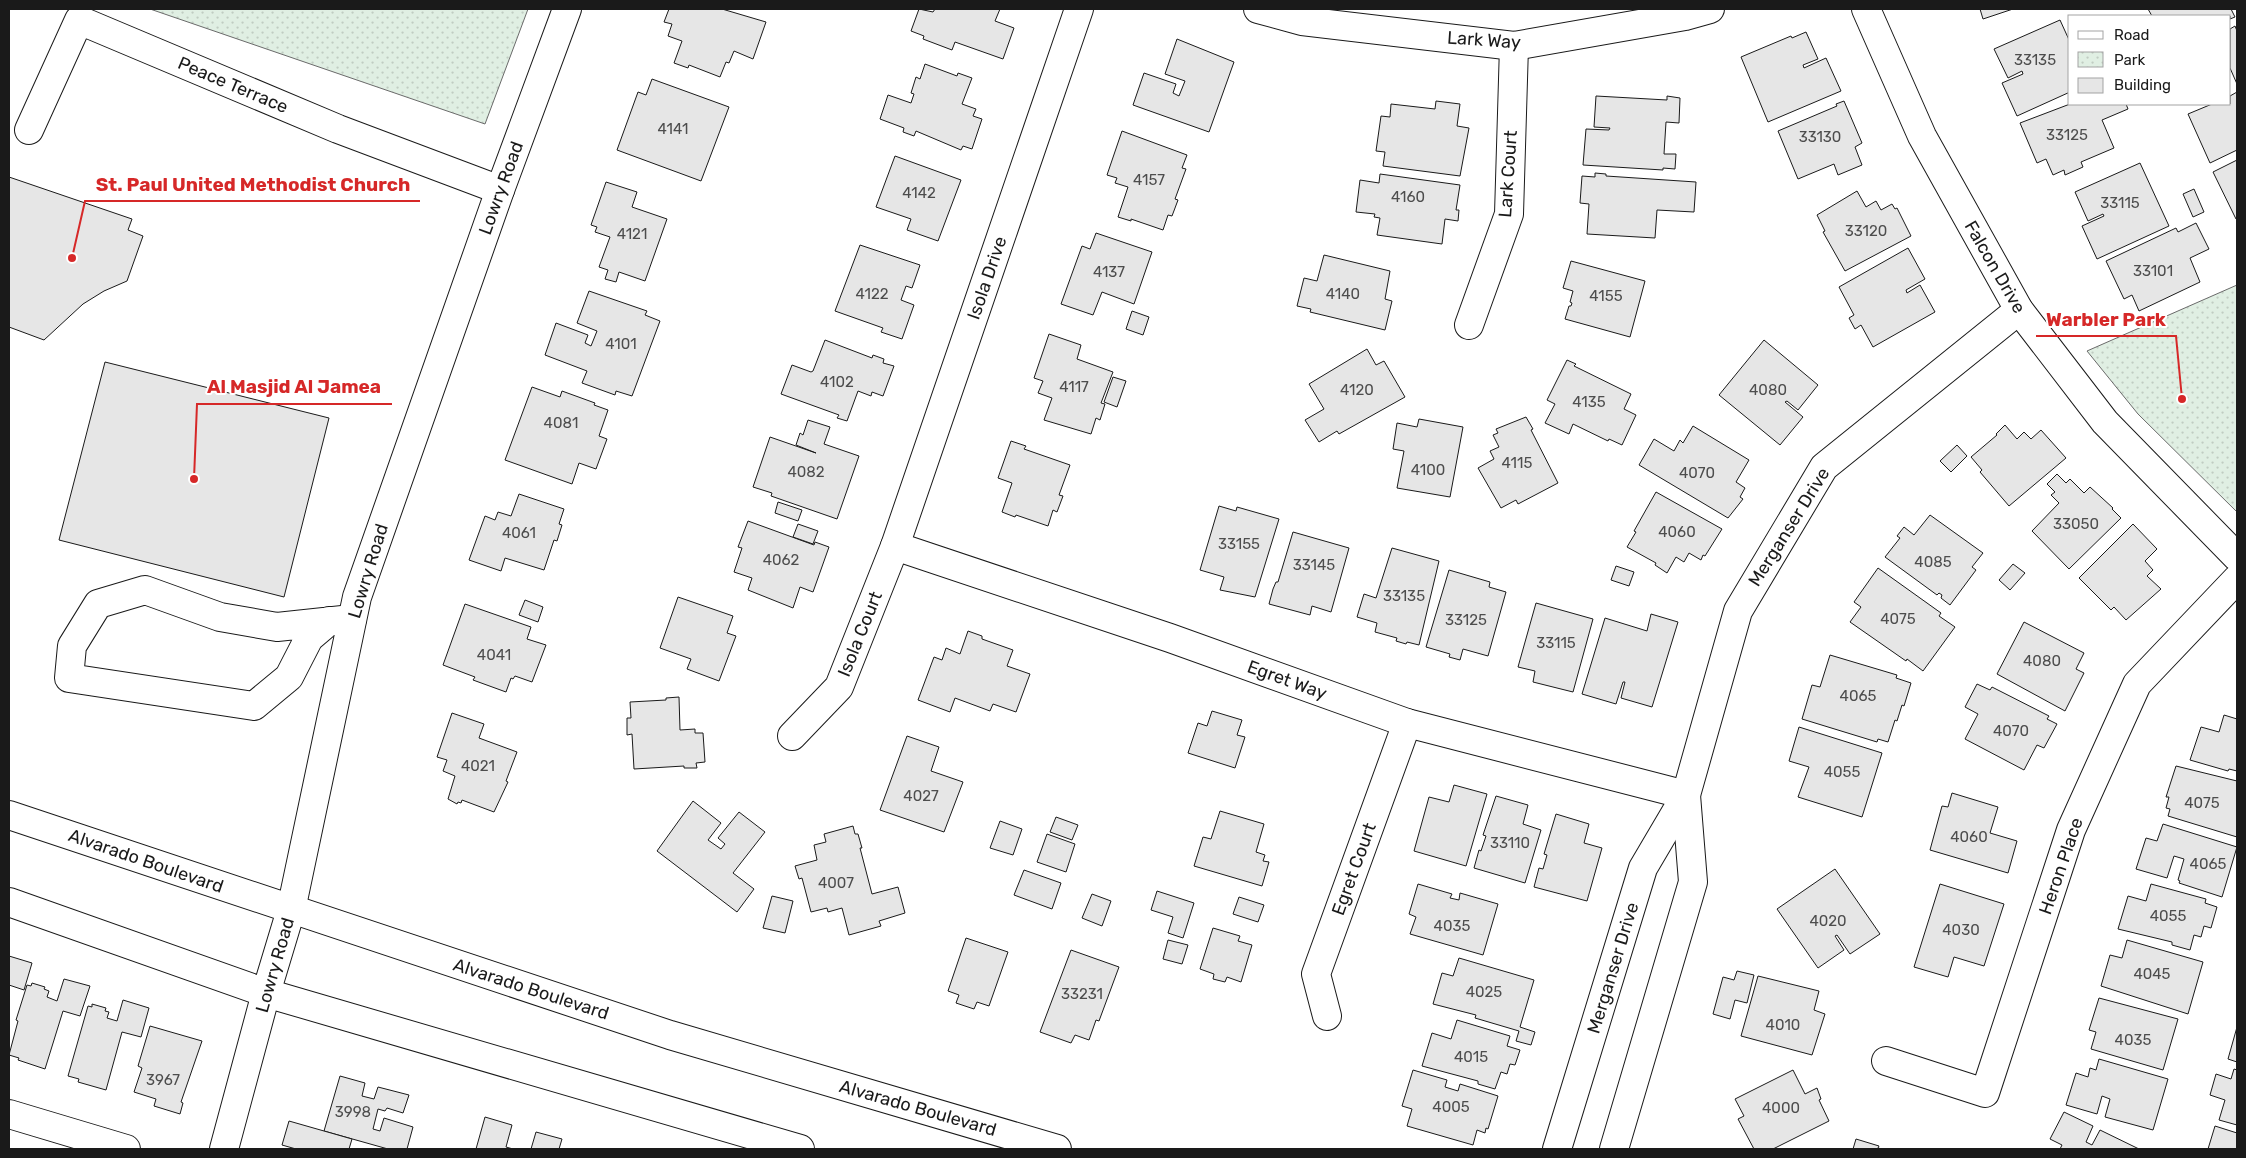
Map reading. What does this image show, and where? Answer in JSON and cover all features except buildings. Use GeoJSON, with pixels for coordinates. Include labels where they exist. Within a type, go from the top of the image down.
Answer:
{"type":"FeatureCollection","features":[{"type":"Feature","properties":{"kind":"street","name":"Lowry Road"},"geometry":{"type":"LineString","coordinates":[[224,1149],[266,993],[291,910],[341,620],[361,588],[500,190],[566,9]]}},
{"type":"Feature","properties":{"kind":"street","name":"Isola Drive"},"geometry":{"type":"LineString","coordinates":[[895,546],[1079,9]]}},
{"type":"Feature","properties":{"kind":"street","name":"Lark Way"},"geometry":{"type":"LineString","coordinates":[[1258,9],[1302,21],[1514,46],[1685,16],[1710,9]]}},
{"type":"Feature","properties":{"kind":"street","name":"Falcon Drive"},"geometry":{"type":"LineString","coordinates":[[1866,9],[1922,136],[2019,310],[2105,422],[2237,556]]}},
{"type":"Feature","properties":{"kind":"street","name":"Peace Terrace"},"geometry":{"type":"LineString","coordinates":[[29,130],[79,20],[338,130],[500,190]]}},
{"type":"Feature","properties":{"kind":"street","name":"Lark Court"},"geometry":{"type":"LineString","coordinates":[[1469,326],[1509,214],[1514,46]]}},
{"type":"Feature","properties":{"kind":"street","name":"Merganser Drive"},"geometry":{"type":"LineString","coordinates":[[1557,1149],[1643,868],[1686,795],[1738,611],[1824,466],[2019,310]]}},
{"type":"Feature","properties":{"kind":"street","name":"Egret Way"},"geometry":{"type":"LineString","coordinates":[[895,546],[1170,638],[1408,723],[1686,795]]}},
{"type":"Feature","properties":{"kind":"street","name":"Isola Court"},"geometry":{"type":"LineString","coordinates":[[792,736],[839,687],[895,546]]}},
{"type":"Feature","properties":{"kind":"street","name":"Heron Place"},"geometry":{"type":"LineString","coordinates":[[1886,1060],[1985,1092],[2071,830],[2136,684],[2237,579]]}},
{"type":"Feature","properties":{"kind":"street"},"geometry":{"type":"LineString","coordinates":[[145,590],[220,617],[277,626],[341,620],[309,638],[289,676],[254,706],[69,678],[72,646],[98,604],[145,590]]}},
{"type":"Feature","properties":{"kind":"street","name":"Egret Court"},"geometry":{"type":"LineString","coordinates":[[1327,1016],[1316,974],[1408,723]]}},
{"type":"Feature","properties":{"kind":"street","name":"Merganser Drive"},"geometry":{"type":"LineString","coordinates":[[1614,1149],[1693,882],[1686,795]]}},
{"type":"Feature","properties":{"kind":"street","name":"Alvarado Boulevard"},"geometry":{"type":"LineString","coordinates":[[9,815],[670,1035],[1057,1149]]}},
{"type":"Feature","properties":{"kind":"street"},"geometry":{"type":"LineString","coordinates":[[9,902],[266,993],[800,1149]]}},
{"type":"Feature","properties":{"kind":"street"},"geometry":{"type":"LineString","coordinates":[[9,1114],[126,1149]]}},
{"type":"Feature","properties":{"kind":"green space"},"geometry":{"type":"Polygon","coordinates":[[[150,9],[528,9],[485,124],[150,9]]]}},
{"type":"Feature","properties":{"kind":"green space"},"geometry":{"type":"Polygon","coordinates":[[[2237,285],[2237,512],[2138,414],[2087,351],[2237,285]]]}},
{"type":"Feature","properties":{"kind":"place","name":"St. Paul United Methodist Church"},"geometry":{"type":"Point","coordinates":[72,258]}},
{"type":"Feature","properties":{"kind":"place","name":"Warbler Park"},"geometry":{"type":"Point","coordinates":[2182,399]}},
{"type":"Feature","properties":{"kind":"place","name":"Al Masjid Al Jamea"},"geometry":{"type":"Point","coordinates":[194,479]}}]}
